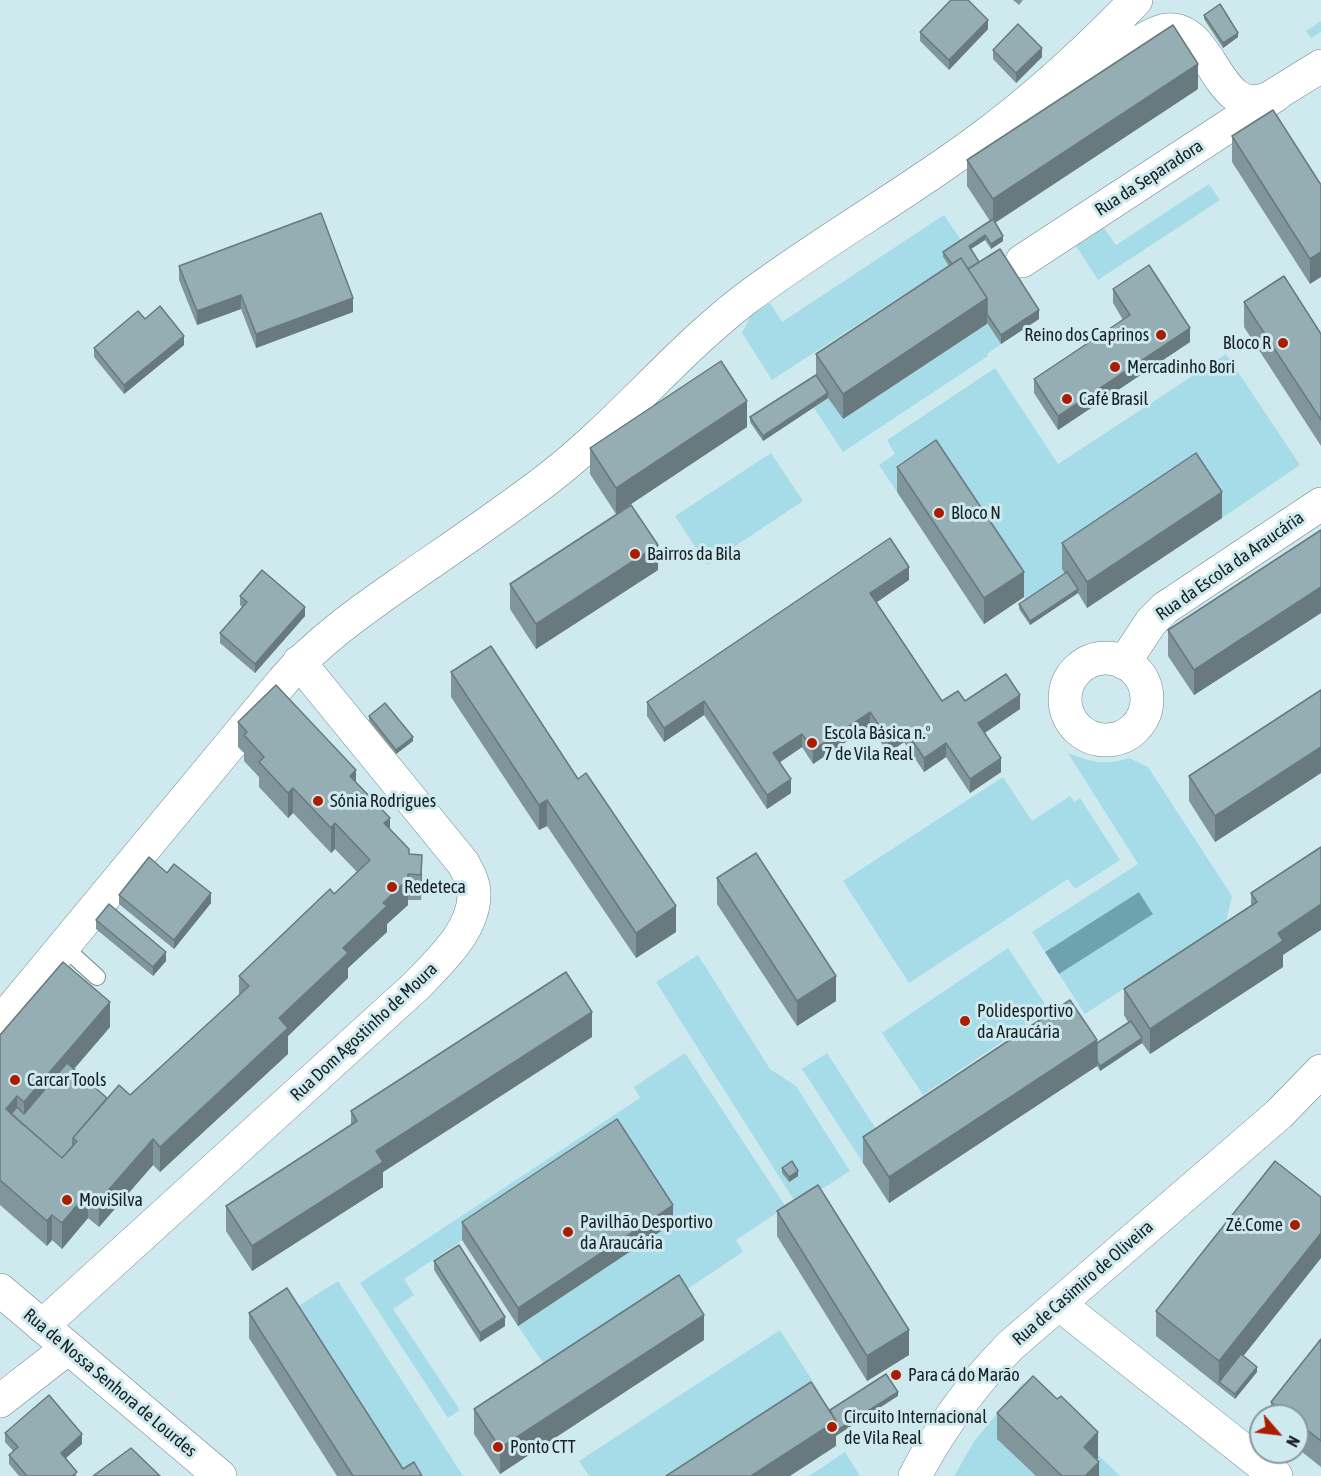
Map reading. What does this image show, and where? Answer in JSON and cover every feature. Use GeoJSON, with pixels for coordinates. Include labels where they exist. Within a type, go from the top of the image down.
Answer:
{"type":"FeatureCollection","features":[{"type":"Feature","properties":{"kind":"street"},"geometry":{"type":"LineString","coordinates":[[0,1023],[299,662],[365,608],[556,472],[580,452],[702,335],[742,302],[974,143],[1026,103],[1097,40],[1136,0]]}},
{"type":"Feature","properties":{"kind":"street","name":"Rua da Separadora"},"geometry":{"type":"LineString","coordinates":[[931,173],[1005,133],[1148,36],[1159,31],[1177,30],[1189,36],[1201,48],[1223,82],[1236,95],[1257,102],[1276,95]]}},
{"type":"Feature","properties":{"kind":"street","name":"Rua da Separadora"},"geometry":{"type":"LineString","coordinates":[[1022,261],[1321,66]]}},
{"type":"Feature","properties":{"kind":"street","name":"Rua da Escola da Araucária"},"geometry":{"type":"LineString","coordinates":[[1124,663],[1151,622],[1165,608],[1321,504]]}},
{"type":"Feature","properties":{"kind":"street","name":"Rua Dom Agostinho de Moura"},"geometry":{"type":"LineString","coordinates":[[42,1326],[416,986],[445,955],[466,925],[474,893],[463,863],[299,662]]}},
{"type":"Feature","properties":{"kind":"street"},"geometry":{"type":"LineString","coordinates":[[1280,1114],[1321,1071]]}},
{"type":"Feature","properties":{"kind":"street"},"geometry":{"type":"LineString","coordinates":[[1280,1114],[1321,1095]]}},
{"type":"Feature","properties":{"kind":"street","name":"Rua de Casimiro de Oliveira"},"geometry":{"type":"LineString","coordinates":[[915,1476],[971,1389],[1010,1346],[1280,1114]]}},
{"type":"Feature","properties":{"kind":"street","name":"Rua de Nossa Senhora de Lourdes"},"geometry":{"type":"LineString","coordinates":[[0,1290],[220,1476]]}},
{"type":"Feature","properties":{"kind":"street"},"geometry":{"type":"LineString","coordinates":[[1059,1304],[1276,1476]]}},
{"type":"Feature","properties":{"kind":"street"},"geometry":{"type":"LineString","coordinates":[[0,1401],[68,1348]]}},
{"type":"Feature","properties":{"kind":"lane"},"geometry":{"type":"LineString","coordinates":[[63,946],[97,977]]}},
{"type":"Feature","properties":{"kind":"shaded area"},"geometry":{"type":"Polygon","coordinates":[[[1321,21],[1321,32],[1311,38],[1306,31],[1321,21]]]}},
{"type":"Feature","properties":{"kind":"shaded area"},"geometry":{"type":"Polygon","coordinates":[[[1209,184],[1220,200],[1098,280],[1076,246],[1104,228],[1116,245],[1209,184]]]}},
{"type":"Feature","properties":{"kind":"shaded area"},"geometry":{"type":"Polygon","coordinates":[[[944,215],[963,243],[949,265],[772,380],[742,333],[751,315],[770,303],[782,322],[944,215]]]}},
{"type":"Feature","properties":{"kind":"shaded area"},"geometry":{"type":"Polygon","coordinates":[[[987,324],[1001,344],[987,354],[988,356],[843,452],[814,408],[828,398],[843,419],[987,324]]]}},
{"type":"Feature","properties":{"kind":"shaded area"},"geometry":{"type":"Polygon","coordinates":[[[1226,354],[1300,465],[1222,518],[1196,479],[1062,569],[1067,577],[1028,603],[937,466],[897,492],[879,465],[895,454],[887,440],[995,368],[1058,464],[1226,354]]]}},
{"type":"Feature","properties":{"kind":"shaded area"},"geometry":{"type":"Polygon","coordinates":[[[771,453],[803,501],[707,565],[675,516],[771,453]]]}},
{"type":"Feature","properties":{"kind":"shaded area"},"geometry":{"type":"Polygon","coordinates":[[[1068,753],[1098,762],[1129,758],[1148,767],[1232,896],[1226,922],[1085,1014],[1059,974],[1153,913],[1139,892],[1045,952],[1032,932],[1138,864],[1068,753]]]}},
{"type":"Feature","properties":{"kind":"shaded area"},"geometry":{"type":"Polygon","coordinates":[[[1003,777],[1032,821],[1070,796],[1074,802],[1080,798],[1120,860],[1075,889],[1068,879],[909,983],[843,881],[1003,777]]]}},
{"type":"Feature","properties":{"kind":"shaded area"},"geometry":{"type":"Polygon","coordinates":[[[1139,892],[1153,914],[1059,974],[1045,952],[1139,892]]]}},
{"type":"Feature","properties":{"kind":"shaded area","name":"Polidesportivo da Araucária"},"geometry":{"type":"Polygon","coordinates":[[[1008,948],[1049,1010],[923,1095],[882,1033],[1008,948]]]}},
{"type":"Feature","properties":{"kind":"shaded area"},"geometry":{"type":"Polygon","coordinates":[[[698,955],[770,1069],[796,1086],[850,1171],[797,1205],[656,982],[698,955]]]}},
{"type":"Feature","properties":{"kind":"shaded area"},"geometry":{"type":"Polygon","coordinates":[[[685,1053],[786,1207],[736,1240],[743,1252],[553,1378],[518,1326],[673,1223],[617,1138],[404,1279],[414,1295],[393,1309],[460,1410],[448,1418],[360,1283],[640,1098],[634,1087],[685,1053]]]}},
{"type":"Feature","properties":{"kind":"shaded area"},"geometry":{"type":"Polygon","coordinates":[[[827,1053],[887,1146],[863,1163],[802,1069],[827,1053]]]}},
{"type":"Feature","properties":{"kind":"shaded area"},"geometry":{"type":"Polygon","coordinates":[[[338,1281],[463,1476],[391,1476],[287,1313],[338,1281]]]}},
{"type":"Feature","properties":{"kind":"shaded area"},"geometry":{"type":"Polygon","coordinates":[[[780,1330],[819,1391],[689,1476],[589,1476],[579,1461],[780,1330]]]}},
{"type":"Feature","properties":{"kind":"shaded area"},"geometry":{"type":"Polygon","coordinates":[[[1023,1383],[1120,1476],[954,1476],[975,1440],[1023,1383]]]}},
{"type":"Feature","properties":{"kind":"shaded area"},"geometry":{"type":"Polygon","coordinates":[[[845,1452],[860,1476],[809,1476],[845,1452]]]}},
{"type":"Feature","properties":{"kind":"building"},"geometry":{"type":"Polygon","coordinates":[[[951,0],[968,0],[988,20],[949,60],[920,32],[951,0]]]}},
{"type":"Feature","properties":{"kind":"building"},"geometry":{"type":"Polygon","coordinates":[[[1220,4],[1238,33],[1223,43],[1204,15],[1220,4]]]}},
{"type":"Feature","properties":{"kind":"building"},"geometry":{"type":"Polygon","coordinates":[[[1018,24],[1042,48],[1016,73],[993,50],[1018,24]]]}},
{"type":"Feature","properties":{"kind":"building"},"geometry":{"type":"Polygon","coordinates":[[[1173,25],[1198,64],[993,199],[967,160],[1173,25]]]}},
{"type":"Feature","properties":{"kind":"building"},"geometry":{"type":"Polygon","coordinates":[[[1273,110],[1321,185],[1321,252],[1310,259],[1232,136],[1273,110]]]}},
{"type":"Feature","properties":{"kind":"building"},"geometry":{"type":"Polygon","coordinates":[[[321,213],[353,298],[256,334],[241,295],[197,311],[179,266],[321,213]]]}},
{"type":"Feature","properties":{"kind":"building"},"geometry":{"type":"Polygon","coordinates":[[[993,219],[1003,236],[991,244],[985,235],[969,246],[979,262],[968,269],[961,258],[952,264],[943,252],[993,219]]]}},
{"type":"Feature","properties":{"kind":"building"},"geometry":{"type":"Polygon","coordinates":[[[1000,249],[1039,310],[1001,335],[987,314],[987,298],[968,269],[1000,249]]]}},
{"type":"Feature","properties":{"kind":"building"},"geometry":{"type":"Polygon","coordinates":[[[961,258],[987,298],[843,394],[816,354],[961,258]]]}},
{"type":"Feature","properties":{"kind":"building"},"geometry":{"type":"Polygon","coordinates":[[[1149,265],[1190,328],[1058,416],[1034,379],[1130,315],[1113,289],[1149,265]]]}},
{"type":"Feature","properties":{"kind":"building"},"geometry":{"type":"Polygon","coordinates":[[[1284,276],[1321,334],[1321,420],[1244,302],[1284,276]]]}},
{"type":"Feature","properties":{"kind":"building"},"geometry":{"type":"Polygon","coordinates":[[[160,306],[184,336],[124,385],[94,348],[138,311],[145,319],[160,306]]]}},
{"type":"Feature","properties":{"kind":"building"},"geometry":{"type":"Polygon","coordinates":[[[721,361],[747,401],[616,488],[590,448],[721,361]]]}},
{"type":"Feature","properties":{"kind":"building"},"geometry":{"type":"Polygon","coordinates":[[[816,375],[828,393],[763,436],[750,417],[816,375]]]}},
{"type":"Feature","properties":{"kind":"building"},"geometry":{"type":"Polygon","coordinates":[[[936,440],[1024,572],[984,598],[897,467],[936,440]]]}},
{"type":"Feature","properties":{"kind":"building"},"geometry":{"type":"Polygon","coordinates":[[[1196,453],[1222,492],[1087,582],[1062,543],[1196,453]]]}},
{"type":"Feature","properties":{"kind":"building"},"geometry":{"type":"Polygon","coordinates":[[[631,505],[658,545],[536,624],[510,584],[631,505]]]}},
{"type":"Feature","properties":{"kind":"building"},"geometry":{"type":"Polygon","coordinates":[[[1321,530],[1321,587],[1194,670],[1168,630],[1321,530]]]}},
{"type":"Feature","properties":{"kind":"building"},"geometry":{"type":"Polygon","coordinates":[[[890,538],[909,567],[870,593],[942,701],[958,691],[965,701],[1006,674],[1020,695],[978,723],[1001,758],[970,779],[946,743],[924,758],[904,728],[888,739],[870,712],[813,750],[802,734],[773,753],[791,779],[767,795],[704,701],[664,728],[647,702],[890,538]]]}},
{"type":"Feature","properties":{"kind":"building"},"geometry":{"type":"Polygon","coordinates":[[[262,570],[305,607],[255,664],[220,633],[247,602],[240,596],[262,570]]]}},
{"type":"Feature","properties":{"kind":"building"},"geometry":{"type":"Polygon","coordinates":[[[1067,572],[1078,589],[1030,621],[1019,604],[1067,572]]]}},
{"type":"Feature","properties":{"kind":"building"},"geometry":{"type":"Polygon","coordinates":[[[491,646],[578,779],[586,773],[676,906],[636,933],[547,800],[539,805],[451,672],[491,646]]]}},
{"type":"Feature","properties":{"kind":"building"},"geometry":{"type":"Polygon","coordinates":[[[276,685],[356,770],[350,776],[390,818],[384,823],[409,849],[409,854],[422,855],[421,875],[408,874],[408,879],[383,903],[387,906],[343,948],[348,953],[279,1018],[288,1028],[160,1147],[153,1139],[99,1201],[88,1192],[62,1223],[52,1215],[47,1221],[0,1180],[0,1035],[63,962],[110,1002],[24,1102],[17,1096],[6,1109],[62,1158],[77,1141],[73,1138],[119,1085],[130,1095],[249,986],[239,976],[330,889],[334,894],[370,860],[335,823],[331,828],[293,788],[288,793],[259,762],[264,757],[244,735],[247,732],[238,722],[276,685]]]}},
{"type":"Feature","properties":{"kind":"building"},"geometry":{"type":"Polygon","coordinates":[[[1321,690],[1321,747],[1215,816],[1189,776],[1321,690]]]}},
{"type":"Feature","properties":{"kind":"building"},"geometry":{"type":"Polygon","coordinates":[[[385,703],[413,737],[396,750],[369,716],[385,703]]]}},
{"type":"Feature","properties":{"kind":"building"},"geometry":{"type":"Polygon","coordinates":[[[1321,847],[1321,904],[1278,933],[1283,941],[1150,1029],[1124,989],[1257,902],[1251,893],[1321,847]]]}},
{"type":"Feature","properties":{"kind":"building"},"geometry":{"type":"Polygon","coordinates":[[[756,853],[836,976],[797,1001],[717,878],[756,853]]]}},
{"type":"Feature","properties":{"kind":"building"},"geometry":{"type":"Polygon","coordinates":[[[149,857],[167,873],[174,864],[211,893],[174,940],[119,895],[149,857]]]}},
{"type":"Feature","properties":{"kind":"building"},"geometry":{"type":"Polygon","coordinates":[[[109,904],[166,952],[153,967],[96,920],[109,904]]]}},
{"type":"Feature","properties":{"kind":"building"},"geometry":{"type":"Polygon","coordinates":[[[566,972],[592,1012],[376,1151],[383,1162],[252,1246],[226,1206],[357,1121],[351,1111],[566,972]]]}},
{"type":"Feature","properties":{"kind":"building"},"geometry":{"type":"Polygon","coordinates":[[[1070,1000],[1097,1040],[889,1177],[863,1137],[1070,1000]]]}},
{"type":"Feature","properties":{"kind":"building"},"geometry":{"type":"Polygon","coordinates":[[[1131,1021],[1142,1038],[1100,1066],[1097,1061],[1097,1043],[1131,1021]]]}},
{"type":"Feature","properties":{"kind":"building"},"geometry":{"type":"Polygon","coordinates":[[[67,1063],[107,1098],[73,1138],[73,1146],[62,1158],[11,1114],[17,1107],[24,1114],[67,1063]]]}},
{"type":"Feature","properties":{"kind":"building","name":"Pavilhão Desportivo da Araucária"},"geometry":{"type":"Polygon","coordinates":[[[617,1119],[673,1205],[518,1308],[462,1222],[617,1119]]]}},
{"type":"Feature","properties":{"kind":"building"},"geometry":{"type":"Polygon","coordinates":[[[792,1161],[798,1171],[789,1177],[782,1168],[792,1161]]]}},
{"type":"Feature","properties":{"kind":"building"},"geometry":{"type":"Polygon","coordinates":[[[1275,1161],[1321,1197],[1321,1233],[1219,1361],[1156,1311],[1275,1161]]]}},
{"type":"Feature","properties":{"kind":"building"},"geometry":{"type":"Polygon","coordinates":[[[818,1185],[909,1330],[867,1356],[777,1211],[818,1185]]]}},
{"type":"Feature","properties":{"kind":"building"},"geometry":{"type":"Polygon","coordinates":[[[459,1245],[505,1317],[480,1333],[434,1261],[459,1245]]]}},
{"type":"Feature","properties":{"kind":"building"},"geometry":{"type":"Polygon","coordinates":[[[679,1275],[704,1315],[500,1448],[474,1409],[679,1275]]]}},
{"type":"Feature","properties":{"kind":"building"},"geometry":{"type":"Polygon","coordinates":[[[287,1288],[403,1469],[414,1462],[422,1476],[353,1476],[249,1313],[287,1288]]]}},
{"type":"Feature","properties":{"kind":"building"},"geometry":{"type":"Polygon","coordinates":[[[1321,1339],[1321,1441],[1309,1432],[1309,1404],[1274,1404],[1271,1402],[1321,1339]]]}},
{"type":"Feature","properties":{"kind":"building"},"geometry":{"type":"Polygon","coordinates":[[[1241,1354],[1257,1367],[1235,1394],[1219,1382],[1241,1354]]]}},
{"type":"Feature","properties":{"kind":"building"},"geometry":{"type":"Polygon","coordinates":[[[886,1374],[898,1392],[836,1431],[836,1421],[830,1410],[886,1374]]]}},
{"type":"Feature","properties":{"kind":"building"},"geometry":{"type":"Polygon","coordinates":[[[1033,1376],[1057,1399],[1061,1396],[1098,1432],[1084,1447],[1099,1462],[1085,1476],[1062,1476],[997,1413],[1033,1376]]]}},
{"type":"Feature","properties":{"kind":"building"},"geometry":{"type":"Polygon","coordinates":[[[811,1382],[836,1421],[751,1476],[666,1476],[811,1382]]]}},
{"type":"Feature","properties":{"kind":"building"},"geometry":{"type":"Polygon","coordinates":[[[49,1395],[82,1434],[61,1453],[77,1472],[72,1476],[27,1476],[9,1455],[18,1447],[5,1433],[49,1395]]]}},
{"type":"Feature","properties":{"kind":"building"},"geometry":{"type":"Polygon","coordinates":[[[131,1448],[160,1476],[93,1476],[131,1448]]]}},
{"type":"Feature","properties":{"kind":"place","name":"Reino dos Caprinos"},"geometry":{"type":"Point","coordinates":[1161,335]}},
{"type":"Feature","properties":{"kind":"place","name":"Bloco R"},"geometry":{"type":"Point","coordinates":[1283,343]}},
{"type":"Feature","properties":{"kind":"place","name":"Mercadinho Bori"},"geometry":{"type":"Point","coordinates":[1115,367]}},
{"type":"Feature","properties":{"kind":"place","name":"Café Brasil"},"geometry":{"type":"Point","coordinates":[1067,399]}},
{"type":"Feature","properties":{"kind":"place","name":"Bloco N"},"geometry":{"type":"Point","coordinates":[939,513]}},
{"type":"Feature","properties":{"kind":"place","name":"Bairros da Bila"},"geometry":{"type":"Point","coordinates":[635,554]}},
{"type":"Feature","properties":{"kind":"place","name":"Escola Básica n.º 7 de Vila Real"},"geometry":{"type":"Point","coordinates":[812,743]}},
{"type":"Feature","properties":{"kind":"place","name":"Sónia Rodrigues"},"geometry":{"type":"Point","coordinates":[318,801]}},
{"type":"Feature","properties":{"kind":"place","name":"Redeteca"},"geometry":{"type":"Point","coordinates":[392,887]}},
{"type":"Feature","properties":{"kind":"place","name":"Polidesportivo da Araucária"},"geometry":{"type":"Point","coordinates":[965,1021]}},
{"type":"Feature","properties":{"kind":"place","name":"Carcar Tools"},"geometry":{"type":"Point","coordinates":[15,1080]}},
{"type":"Feature","properties":{"kind":"place","name":"MoviSilva"},"geometry":{"type":"Point","coordinates":[67,1200]}},
{"type":"Feature","properties":{"kind":"place","name":"Zé.Come"},"geometry":{"type":"Point","coordinates":[1295,1225]}},
{"type":"Feature","properties":{"kind":"place","name":"Pavilhão Desportivo da Araucária"},"geometry":{"type":"Point","coordinates":[568,1232]}},
{"type":"Feature","properties":{"kind":"place","name":"Para cá do Marão"},"geometry":{"type":"Point","coordinates":[896,1375]}},
{"type":"Feature","properties":{"kind":"place","name":"Circuito Internacional de Vila Real"},"geometry":{"type":"Point","coordinates":[832,1427]}},
{"type":"Feature","properties":{"kind":"place","name":"Ponto CTT"},"geometry":{"type":"Point","coordinates":[498,1447]}}]}
